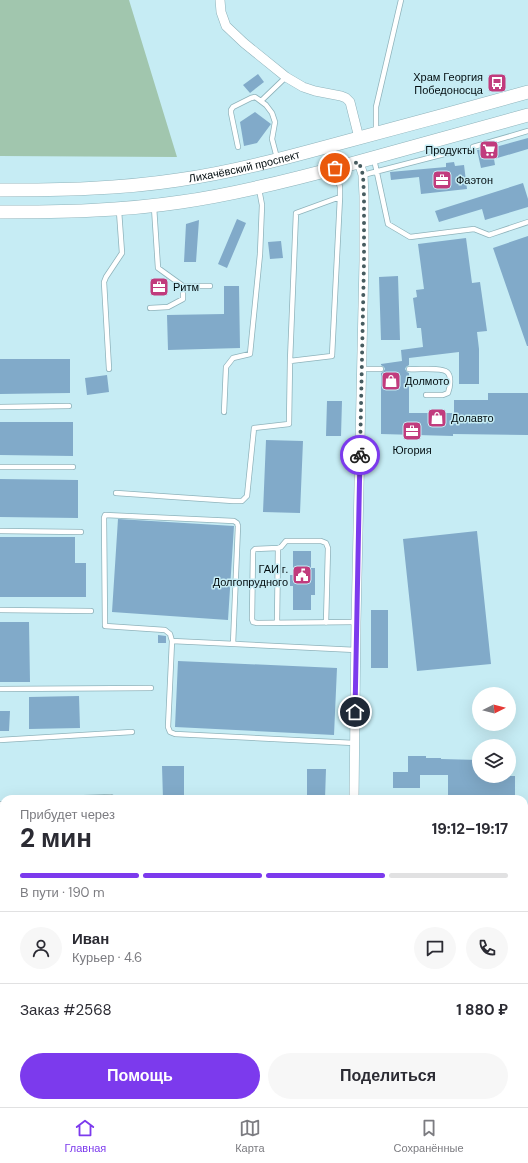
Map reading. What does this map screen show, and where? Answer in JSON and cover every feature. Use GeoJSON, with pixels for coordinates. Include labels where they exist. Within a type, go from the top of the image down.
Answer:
{"type":"FeatureCollection","features":[{"type":"Feature","properties":{"kind":"main road","name":"Лихачёвский проспект"},"geometry":{"type":"LineString","coordinates":[[0,190],[132,186],[226,172],[278,160],[528,92]]}},
{"type":"Feature","properties":{"kind":"main road","name":"Лихачёвский проспект"},"geometry":{"type":"LineString","coordinates":[[0,212],[119,209],[154,206],[231,194],[359,162],[528,115]]}},
{"type":"Feature","properties":{"kind":"street"},"geometry":{"type":"LineString","coordinates":[[220,0],[221,12],[226,26],[286,77],[303,88],[346,98],[350,102],[359,138]]}},
{"type":"Feature","properties":{"kind":"street"},"geometry":{"type":"LineString","coordinates":[[354,795],[356,622],[364,261],[363,175],[359,162]]}},
{"type":"Feature","properties":{"kind":"lane"},"geometry":{"type":"LineString","coordinates":[[376,134],[376,106],[401,0]]}},
{"type":"Feature","properties":{"kind":"lane"},"geometry":{"type":"LineString","coordinates":[[261,101],[286,77]]}},
{"type":"Feature","properties":{"kind":"lane"},"geometry":{"type":"LineString","coordinates":[[238,147],[231,110],[233,107],[254,97],[261,101],[272,113],[275,122],[272,139],[278,160]]}},
{"type":"Feature","properties":{"kind":"lane"},"geometry":{"type":"LineString","coordinates":[[473,147],[528,131]]}},
{"type":"Feature","properties":{"kind":"lane"},"geometry":{"type":"LineString","coordinates":[[363,175],[456,151]]}},
{"type":"Feature","properties":{"kind":"lane"},"geometry":{"type":"LineString","coordinates":[[374,158],[388,224],[410,238],[474,228],[488,236],[528,222]]}},
{"type":"Feature","properties":{"kind":"lane"},"geometry":{"type":"LineString","coordinates":[[290,361],[332,356],[340,197],[340,187],[335,168]]}},
{"type":"Feature","properties":{"kind":"lane"},"geometry":{"type":"LineString","coordinates":[[224,412],[226,367],[233,358],[250,354],[260,254],[262,205],[259,187]]}},
{"type":"Feature","properties":{"kind":"lane"},"geometry":{"type":"LineString","coordinates":[[116,493],[233,501],[242,501],[247,496],[254,428],[290,424],[290,361],[296,213],[340,197]]}},
{"type":"Feature","properties":{"kind":"lane"},"geometry":{"type":"LineString","coordinates":[[154,206],[158,268],[183,286],[210,286]]}},
{"type":"Feature","properties":{"kind":"lane"},"geometry":{"type":"LineString","coordinates":[[109,369],[104,282],[122,254],[119,209]]}},
{"type":"Feature","properties":{"kind":"lane"},"geometry":{"type":"LineString","coordinates":[[150,308],[168,307],[182,299],[183,286]]}},
{"type":"Feature","properties":{"kind":"lane"},"geometry":{"type":"LineString","coordinates":[[362,369],[381,369]]}},
{"type":"Feature","properties":{"kind":"lane"},"geometry":{"type":"LineString","coordinates":[[409,370],[441,370],[446,371],[449,375],[448,393],[443,395],[426,395]]}},
{"type":"Feature","properties":{"kind":"lane"},"geometry":{"type":"LineString","coordinates":[[0,406],[69,406]]}},
{"type":"Feature","properties":{"kind":"lane"},"geometry":{"type":"LineString","coordinates":[[0,467],[72,467]]}},
{"type":"Feature","properties":{"kind":"lane"},"geometry":{"type":"LineString","coordinates":[[233,644],[237,523],[234,521],[105,515],[105,626],[165,630],[170,634],[172,641],[168,727],[170,732],[175,734],[354,743]]}},
{"type":"Feature","properties":{"kind":"lane"},"geometry":{"type":"LineString","coordinates":[[0,531],[81,532]]}},
{"type":"Feature","properties":{"kind":"lane"},"geometry":{"type":"LineString","coordinates":[[326,623],[328,548],[326,543],[321,541],[286,541],[282,547],[255,549],[253,551],[253,622],[257,623],[326,623],[356,622]]}},
{"type":"Feature","properties":{"kind":"lane"},"geometry":{"type":"LineString","coordinates":[[277,623],[278,548]]}},
{"type":"Feature","properties":{"kind":"lane"},"geometry":{"type":"LineString","coordinates":[[0,610],[91,611]]}},
{"type":"Feature","properties":{"kind":"lane"},"geometry":{"type":"LineString","coordinates":[[172,641],[356,650]]}},
{"type":"Feature","properties":{"kind":"lane"},"geometry":{"type":"LineString","coordinates":[[0,689],[151,688]]}},
{"type":"Feature","properties":{"kind":"lane"},"geometry":{"type":"LineString","coordinates":[[0,740],[132,732]]}},
{"type":"Feature","properties":{"kind":"green space"},"geometry":{"type":"Polygon","coordinates":[[[0,0],[129,0],[177,157],[0,156],[0,0]]]}},
{"type":"Feature","properties":{"kind":"building"},"geometry":{"type":"Polygon","coordinates":[[[258,74],[264,82],[250,93],[243,85],[258,74]]]}},
{"type":"Feature","properties":{"kind":"building"},"geometry":{"type":"Polygon","coordinates":[[[255,112],[271,124],[257,143],[244,146],[240,122],[255,112]]]}},
{"type":"Feature","properties":{"kind":"building"},"geometry":{"type":"Polygon","coordinates":[[[528,138],[528,149],[494,159],[495,165],[481,168],[477,150],[492,148],[528,138]]]}},
{"type":"Feature","properties":{"kind":"building","name":"Фаэтон"},"geometry":{"type":"Polygon","coordinates":[[[454,162],[455,166],[464,165],[467,189],[421,194],[419,177],[391,180],[390,172],[446,167],[446,163],[454,162]]]}},
{"type":"Feature","properties":{"kind":"building"},"geometry":{"type":"Polygon","coordinates":[[[523,183],[528,199],[528,207],[485,220],[482,209],[439,222],[435,211],[523,183]]]}},
{"type":"Feature","properties":{"kind":"building"},"geometry":{"type":"Polygon","coordinates":[[[237,219],[246,223],[227,268],[218,264],[237,219]]]}},
{"type":"Feature","properties":{"kind":"building"},"geometry":{"type":"Polygon","coordinates":[[[199,220],[196,262],[184,262],[186,224],[199,220]]]}},
{"type":"Feature","properties":{"kind":"building"},"geometry":{"type":"Polygon","coordinates":[[[528,236],[528,346],[527,346],[493,248],[528,236]]]}},
{"type":"Feature","properties":{"kind":"building"},"geometry":{"type":"Polygon","coordinates":[[[466,238],[472,283],[480,282],[487,331],[477,332],[479,349],[479,384],[459,384],[459,352],[409,358],[409,365],[405,369],[409,373],[409,413],[454,413],[454,400],[488,400],[488,393],[528,393],[528,435],[453,434],[453,436],[381,434],[381,373],[385,369],[381,364],[402,361],[401,350],[423,347],[421,328],[417,328],[413,298],[417,297],[416,290],[424,289],[418,244],[466,238]]]}},
{"type":"Feature","properties":{"kind":"building"},"geometry":{"type":"Polygon","coordinates":[[[281,241],[283,258],[270,259],[268,242],[281,241]]]}},
{"type":"Feature","properties":{"kind":"building"},"geometry":{"type":"Polygon","coordinates":[[[398,276],[400,340],[381,340],[379,277],[398,276]]]}},
{"type":"Feature","properties":{"kind":"building"},"geometry":{"type":"Polygon","coordinates":[[[224,286],[239,286],[240,348],[168,350],[167,315],[224,314],[224,286]]]}},
{"type":"Feature","properties":{"kind":"building"},"geometry":{"type":"Polygon","coordinates":[[[0,359],[70,359],[70,393],[0,394],[0,359]]]}},
{"type":"Feature","properties":{"kind":"building"},"geometry":{"type":"Polygon","coordinates":[[[107,375],[109,392],[87,395],[85,378],[107,375]]]}},
{"type":"Feature","properties":{"kind":"building"},"geometry":{"type":"Polygon","coordinates":[[[327,401],[342,401],[341,436],[326,436],[327,401]]]}},
{"type":"Feature","properties":{"kind":"building"},"geometry":{"type":"Polygon","coordinates":[[[0,422],[73,422],[73,456],[0,455],[0,422]]]}},
{"type":"Feature","properties":{"kind":"building"},"geometry":{"type":"Polygon","coordinates":[[[266,440],[303,441],[300,513],[263,512],[266,440]]]}},
{"type":"Feature","properties":{"kind":"building"},"geometry":{"type":"Polygon","coordinates":[[[0,479],[78,480],[78,518],[0,517],[0,479]]]}},
{"type":"Feature","properties":{"kind":"building"},"geometry":{"type":"Polygon","coordinates":[[[118,519],[234,526],[228,620],[112,612],[118,519]]]}},
{"type":"Feature","properties":{"kind":"building"},"geometry":{"type":"Polygon","coordinates":[[[477,531],[491,664],[417,671],[403,539],[477,531]]]}},
{"type":"Feature","properties":{"kind":"building"},"geometry":{"type":"Polygon","coordinates":[[[0,537],[75,537],[75,563],[86,563],[86,597],[0,597],[0,537]]]}},
{"type":"Feature","properties":{"kind":"building"},"geometry":{"type":"Polygon","coordinates":[[[293,551],[311,551],[311,568],[315,568],[315,595],[311,595],[311,610],[293,610],[293,586],[290,586],[290,575],[293,575],[293,551]]]}},
{"type":"Feature","properties":{"kind":"building"},"geometry":{"type":"Polygon","coordinates":[[[371,610],[388,610],[388,668],[371,668],[371,610]]]}},
{"type":"Feature","properties":{"kind":"building"},"geometry":{"type":"Polygon","coordinates":[[[0,622],[29,622],[30,682],[0,682],[0,622]]]}},
{"type":"Feature","properties":{"kind":"building"},"geometry":{"type":"Polygon","coordinates":[[[158,635],[166,636],[166,643],[158,643],[158,635]]]}},
{"type":"Feature","properties":{"kind":"building"},"geometry":{"type":"Polygon","coordinates":[[[178,661],[337,668],[334,735],[175,727],[178,661]]]}},
{"type":"Feature","properties":{"kind":"building"},"geometry":{"type":"Polygon","coordinates":[[[79,696],[80,728],[29,729],[29,697],[79,696]]]}},
{"type":"Feature","properties":{"kind":"building"},"geometry":{"type":"Polygon","coordinates":[[[0,711],[10,711],[9,731],[0,731],[0,711]]]}},
{"type":"Feature","properties":{"kind":"building"},"geometry":{"type":"Polygon","coordinates":[[[408,756],[472,760],[472,783],[515,783],[515,795],[448,795],[448,775],[420,775],[420,788],[393,788],[393,772],[408,772],[408,756]]]}},
{"type":"Feature","properties":{"kind":"building"},"geometry":{"type":"Polygon","coordinates":[[[162,766],[184,766],[184,795],[163,795],[162,766]]]}},
{"type":"Feature","properties":{"kind":"building"},"geometry":{"type":"Polygon","coordinates":[[[307,769],[326,769],[325,795],[307,795],[307,769]]]}},
{"type":"Feature","properties":{"kind":"way so far"},"geometry":{"type":"LineString","coordinates":[[335,168],[359,162],[363,175],[364,261],[360,455]]}},
{"type":"Feature","properties":{"kind":"place","name":"Храм Георгия Победоносца"},"geometry":{"type":"Point","coordinates":[497,83]}},
{"type":"Feature","properties":{"kind":"place","name":"Продукты"},"geometry":{"type":"Point","coordinates":[489,150]}},
{"type":"Feature","properties":{"kind":"place","name":"Фаэтон"},"geometry":{"type":"Point","coordinates":[442,180]}},
{"type":"Feature","properties":{"kind":"place","name":"Ритм"},"geometry":{"type":"Point","coordinates":[159,287]}},
{"type":"Feature","properties":{"kind":"place","name":"Долмото"},"geometry":{"type":"Point","coordinates":[391,381]}},
{"type":"Feature","properties":{"kind":"place","name":"Долавто"},"geometry":{"type":"Point","coordinates":[437,418]}},
{"type":"Feature","properties":{"kind":"place","name":"Югория"},"geometry":{"type":"Point","coordinates":[412,431]}},
{"type":"Feature","properties":{"kind":"place","name":"ГАИ г. Долгопрудного"},"geometry":{"type":"Point","coordinates":[302,575]}},
{"type":"Feature","properties":{"kind":"route"},"geometry":{"type":"LineString","coordinates":[[355,712],[360,455]]}}]}
